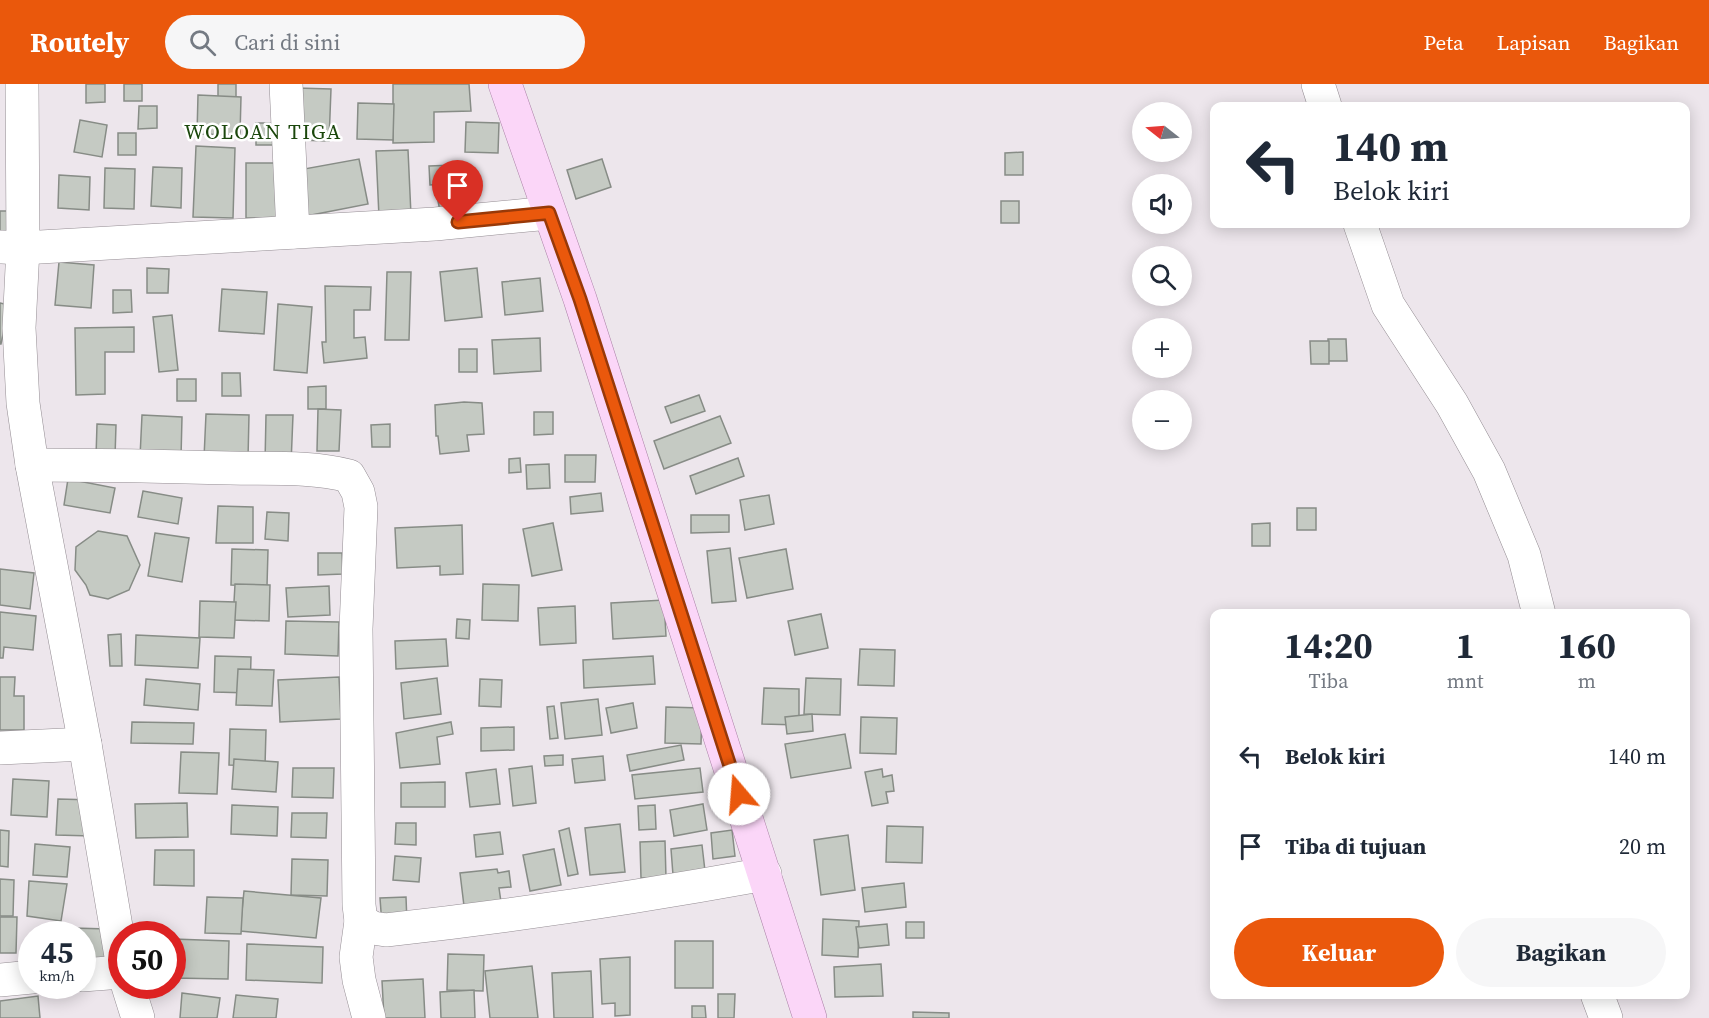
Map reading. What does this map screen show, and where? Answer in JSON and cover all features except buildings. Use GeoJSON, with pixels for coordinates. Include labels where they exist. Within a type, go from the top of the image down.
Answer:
{"type":"FeatureCollection","features":[{"type":"Feature","properties":{"kind":"main road"},"geometry":{"type":"LineString","coordinates":[[505,84],[580,299],[810,1018]]}},
{"type":"Feature","properties":{"kind":"street"},"geometry":{"type":"LineString","coordinates":[[22,84],[11,248],[20,339],[23,404],[32,465],[85,744],[115,921]]}},
{"type":"Feature","properties":{"kind":"street"},"geometry":{"type":"LineString","coordinates":[[286,84],[293,232]]}},
{"type":"Feature","properties":{"kind":"street"},"geometry":{"type":"LineString","coordinates":[[1318,84],[1324,102]]}},
{"type":"Feature","properties":{"kind":"street"},"geometry":{"type":"LineString","coordinates":[[11,248],[435,224],[549,213]]}},
{"type":"Feature","properties":{"kind":"street"},"geometry":{"type":"LineString","coordinates":[[1361,228],[1388,305],[1452,404],[1489,471],[1524,555],[1538,609]]}},
{"type":"Feature","properties":{"kind":"street"},"geometry":{"type":"LineString","coordinates":[[32,465],[280,469],[327,471],[349,476],[358,492],[361,507],[356,629],[359,905],[362,921],[356,957],[359,980],[369,1018]]}},
{"type":"Feature","properties":{"kind":"street"},"geometry":{"type":"LineString","coordinates":[[0,748],[85,744]]}},
{"type":"Feature","properties":{"kind":"street"},"geometry":{"type":"LineString","coordinates":[[362,921],[373,928],[386,930],[476,920],[654,894],[765,874]]}},
{"type":"Feature","properties":{"kind":"street"},"geometry":{"type":"LineString","coordinates":[[0,980],[18,978]]}},
{"type":"Feature","properties":{"kind":"street"},"geometry":{"type":"LineString","coordinates":[[132,999],[138,1018]]}},
{"type":"Feature","properties":{"kind":"street"},"geometry":{"type":"LineString","coordinates":[[1599,999],[1606,1018]]}},
{"type":"Feature","properties":{"kind":"district","name":"WOLOAN TIGA"},"geometry":{"type":"Point","coordinates":[263,132]}},
{"type":"Feature","properties":{"kind":"route"},"geometry":{"type":"LineString","coordinates":[[458,222],[549,213],[580,299],[739,794]]}}]}
